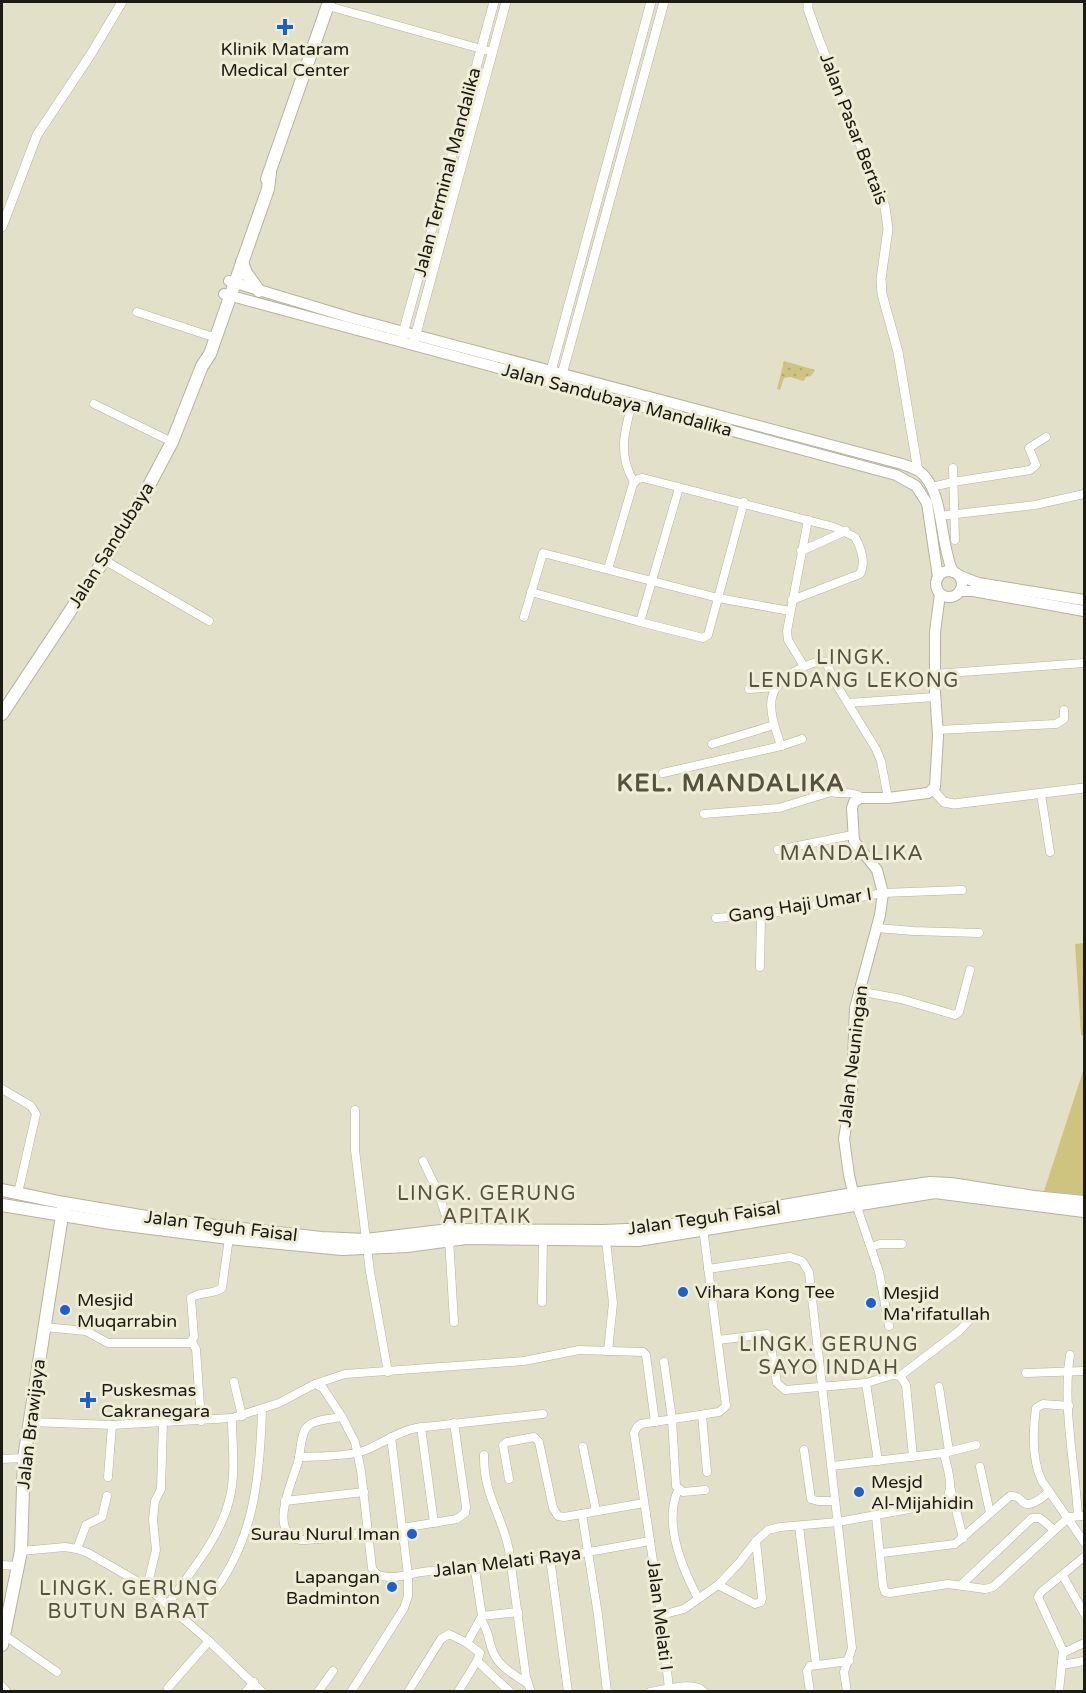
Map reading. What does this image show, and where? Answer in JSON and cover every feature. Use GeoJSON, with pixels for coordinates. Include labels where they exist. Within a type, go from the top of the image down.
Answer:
{"type":"FeatureCollection","features":[{"type":"Feature","properties":{"kind":"main road","name":"Jalan Sandubaya"},"geometry":{"type":"LineString","coordinates":[[2,714],[140,503],[172,442],[202,366],[210,354],[262,187],[270,173],[328,4]]}},
{"type":"Feature","properties":{"kind":"main road","name":"Jalan Sandubaya"},"geometry":{"type":"LineString","coordinates":[[202,366],[204,352],[242,262],[268,189],[270,173]]}},
{"type":"Feature","properties":{"kind":"main road"},"geometry":{"type":"LineString","coordinates":[[242,262],[246,273],[259,291]]}},
{"type":"Feature","properties":{"kind":"main road","name":"Jalan Sandubaya Mandalika"},"geometry":{"type":"LineString","coordinates":[[230,288],[549,376],[632,404],[757,430],[854,457],[911,482],[920,491],[929,510],[938,577]]}},
{"type":"Feature","properties":{"kind":"main road"},"geometry":{"type":"LineString","coordinates":[[230,288],[259,291],[402,337]]}},
{"type":"Feature","properties":{"kind":"main road"},"geometry":{"type":"LineString","coordinates":[[561,380],[757,430]]}},
{"type":"Feature","properties":{"kind":"main road"},"geometry":{"type":"LineString","coordinates":[[854,457],[902,464],[918,471],[932,487],[946,553],[962,580],[960,591]]}},
{"type":"Feature","properties":{"kind":"main road"},"geometry":{"type":"LineString","coordinates":[[852,836],[852,805],[856,800],[928,793],[936,785],[938,730],[935,697],[935,632],[940,594],[936,583],[938,577],[942,573],[956,573],[978,583],[1084,600]]}},
{"type":"Feature","properties":{"kind":"main road"},"geometry":{"type":"LineString","coordinates":[[940,594],[951,597],[960,591],[973,591],[1084,611]]}},
{"type":"Feature","properties":{"kind":"main road","name":"Jalan Neuningan"},"geometry":{"type":"LineString","coordinates":[[852,836],[857,846],[877,870],[883,893],[882,908],[858,991],[854,1017],[851,1098],[844,1134],[855,1199]]}},
{"type":"Feature","properties":{"kind":"main road","name":"Jalan Teguh Faisal"},"geometry":{"type":"LineString","coordinates":[[855,1199],[908,1185],[940,1183],[1084,1202]]}},
{"type":"Feature","properties":{"kind":"main road","name":"Jalan Teguh Faisal"},"geometry":{"type":"LineString","coordinates":[[2,1190],[111,1223],[332,1248],[449,1235],[624,1231],[702,1225],[855,1199],[936,1192],[1084,1211]]}},
{"type":"Feature","properties":{"kind":"main road","name":"Jalan Teguh Faisal"},"geometry":{"type":"LineString","coordinates":[[2,1205],[164,1220],[367,1245]]}},
{"type":"Feature","properties":{"kind":"main road","name":"Jalan Brawijaya"},"geometry":{"type":"LineString","coordinates":[[3,1640],[19,1566],[24,1458],[63,1209]]}},
{"type":"Feature","properties":{"kind":"main road","name":"Jalan Teguh Faisal"},"geometry":{"type":"LineString","coordinates":[[449,1235],[543,1240],[638,1240],[702,1225]]}},
{"type":"Feature","properties":{"kind":"street"},"geometry":{"type":"LineString","coordinates":[[2,227],[37,135],[91,54],[122,2]]}},
{"type":"Feature","properties":{"kind":"street","name":"Jalan Terminal Mandalika"},"geometry":{"type":"LineString","coordinates":[[402,337],[494,2]]}},
{"type":"Feature","properties":{"kind":"street"},"geometry":{"type":"LineString","coordinates":[[414,340],[506,2]]}},
{"type":"Feature","properties":{"kind":"street"},"geometry":{"type":"LineString","coordinates":[[549,376],[651,2]]}},
{"type":"Feature","properties":{"kind":"street"},"geometry":{"type":"LineString","coordinates":[[561,380],[664,2]]}},
{"type":"Feature","properties":{"kind":"street","name":"Jalan Pasar Bertais"},"geometry":{"type":"LineString","coordinates":[[808,2],[808,9],[819,40],[885,207],[888,229],[881,279],[882,294],[898,352],[918,471]]}},
{"type":"Feature","properties":{"kind":"street"},"geometry":{"type":"LineString","coordinates":[[328,4],[492,52]]}},
{"type":"Feature","properties":{"kind":"street"},"geometry":{"type":"LineString","coordinates":[[137,312],[210,336]]}},
{"type":"Feature","properties":{"kind":"street"},"geometry":{"type":"LineString","coordinates":[[94,404],[172,442]]}},
{"type":"Feature","properties":{"kind":"street"},"geometry":{"type":"LineString","coordinates":[[608,569],[634,482],[623,457],[622,441],[632,404]]}},
{"type":"Feature","properties":{"kind":"street"},"geometry":{"type":"LineString","coordinates":[[932,487],[1035,468],[1036,465],[1029,448],[1046,437]]}},
{"type":"Feature","properties":{"kind":"street"},"geometry":{"type":"LineString","coordinates":[[953,468],[958,514],[956,540]]}},
{"type":"Feature","properties":{"kind":"street"},"geometry":{"type":"LineString","coordinates":[[634,482],[643,478],[744,502],[846,531],[855,537],[863,564],[860,574],[792,600]]}},
{"type":"Feature","properties":{"kind":"street"},"geometry":{"type":"LineString","coordinates":[[640,622],[680,488]]}},
{"type":"Feature","properties":{"kind":"street"},"geometry":{"type":"LineString","coordinates":[[939,516],[1035,505],[1084,494]]}},
{"type":"Feature","properties":{"kind":"street"},"geometry":{"type":"LineString","coordinates":[[531,592],[704,638],[709,633],[744,502]]}},
{"type":"Feature","properties":{"kind":"street"},"geometry":{"type":"LineString","coordinates":[[802,663],[788,640],[790,611],[808,520]]}},
{"type":"Feature","properties":{"kind":"street"},"geometry":{"type":"LineString","coordinates":[[801,551],[846,531]]}},
{"type":"Feature","properties":{"kind":"street"},"geometry":{"type":"LineString","coordinates":[[524,617],[543,553],[718,598],[790,611]]}},
{"type":"Feature","properties":{"kind":"street"},"geometry":{"type":"LineString","coordinates":[[104,560],[208,621]]}},
{"type":"Feature","properties":{"kind":"street"},"geometry":{"type":"LineString","coordinates":[[781,746],[770,707],[771,697],[777,687],[796,671],[816,663],[826,662],[834,680],[879,755],[888,798]]}},
{"type":"Feature","properties":{"kind":"street"},"geometry":{"type":"LineString","coordinates":[[935,674],[1084,663]]}},
{"type":"Feature","properties":{"kind":"street"},"geometry":{"type":"LineString","coordinates":[[749,689],[777,687]]}},
{"type":"Feature","properties":{"kind":"street"},"geometry":{"type":"LineString","coordinates":[[848,703],[935,697]]}},
{"type":"Feature","properties":{"kind":"street"},"geometry":{"type":"LineString","coordinates":[[938,730],[1056,724],[1064,719],[1064,710]]}},
{"type":"Feature","properties":{"kind":"street"},"geometry":{"type":"LineString","coordinates":[[712,744],[774,725]]}},
{"type":"Feature","properties":{"kind":"street"},"geometry":{"type":"LineString","coordinates":[[663,773],[781,746],[802,739]]}},
{"type":"Feature","properties":{"kind":"street"},"geometry":{"type":"LineString","coordinates":[[933,790],[944,802],[954,804],[1084,788]]}},
{"type":"Feature","properties":{"kind":"street"},"geometry":{"type":"LineString","coordinates":[[705,814],[779,808],[831,792],[837,794],[850,792],[863,798]]}},
{"type":"Feature","properties":{"kind":"street"},"geometry":{"type":"LineString","coordinates":[[1041,794],[1050,852]]}},
{"type":"Feature","properties":{"kind":"street"},"geometry":{"type":"LineString","coordinates":[[778,850],[852,836]]}},
{"type":"Feature","properties":{"kind":"street","name":"Gang Haji Umar I"},"geometry":{"type":"LineString","coordinates":[[716,918],[761,915],[883,893],[962,890]]}},
{"type":"Feature","properties":{"kind":"street"},"geometry":{"type":"LineString","coordinates":[[760,968],[761,915]]}},
{"type":"Feature","properties":{"kind":"street"},"geometry":{"type":"LineString","coordinates":[[877,928],[980,933]]}},
{"type":"Feature","properties":{"kind":"street"},"geometry":{"type":"LineString","coordinates":[[858,991],[901,999],[955,1015],[959,1012],[970,970]]}},
{"type":"Feature","properties":{"kind":"street"},"geometry":{"type":"LineString","coordinates":[[2,1089],[31,1106],[36,1116],[18,1193]]}},
{"type":"Feature","properties":{"kind":"street"},"geometry":{"type":"LineString","coordinates":[[355,1110],[355,1150],[369,1272],[388,1372]]}},
{"type":"Feature","properties":{"kind":"street"},"geometry":{"type":"LineString","coordinates":[[423,1161],[438,1191],[448,1222],[454,1322]]}},
{"type":"Feature","properties":{"kind":"street"},"geometry":{"type":"LineString","coordinates":[[855,1199],[883,1291],[889,1326]]}},
{"type":"Feature","properties":{"kind":"street"},"geometry":{"type":"LineString","coordinates":[[29,1422],[112,1425],[232,1418],[262,1410],[315,1384],[338,1376],[524,1361],[579,1350],[642,1352],[645,1354],[655,1422],[719,1412],[727,1404],[702,1225]]}},
{"type":"Feature","properties":{"kind":"street"},"geometry":{"type":"LineString","coordinates":[[201,1421],[196,1349],[192,1340],[191,1298],[194,1295],[217,1292],[222,1288],[229,1238]]}},
{"type":"Feature","properties":{"kind":"street"},"geometry":{"type":"LineString","coordinates":[[542,1302],[543,1240]]}},
{"type":"Feature","properties":{"kind":"street"},"geometry":{"type":"LineString","coordinates":[[606,1241],[613,1303],[608,1350]]}},
{"type":"Feature","properties":{"kind":"street"},"geometry":{"type":"LineString","coordinates":[[871,1247],[878,1244],[902,1244]]}},
{"type":"Feature","properties":{"kind":"street"},"geometry":{"type":"LineString","coordinates":[[708,1269],[787,1257],[797,1258],[805,1264],[809,1272],[852,1648],[844,1672],[847,1692]]}},
{"type":"Feature","properties":{"kind":"street"},"geometry":{"type":"LineString","coordinates":[[718,1340],[767,1334],[770,1340],[776,1381],[780,1388],[790,1390],[866,1383],[893,1375],[900,1376],[959,1331],[978,1311]]}},
{"type":"Feature","properties":{"kind":"street"},"geometry":{"type":"LineString","coordinates":[[44,1327],[86,1331],[108,1343],[188,1344],[192,1340]]}},
{"type":"Feature","properties":{"kind":"street"},"geometry":{"type":"LineString","coordinates":[[876,1516],[885,1592],[892,1593],[948,1584],[985,1589],[996,1586],[1069,1517],[1081,1516],[1080,1481],[1069,1406],[1070,1354]]}},
{"type":"Feature","properties":{"kind":"street"},"geometry":{"type":"LineString","coordinates":[[664,1362],[678,1490],[673,1512],[677,1546],[683,1568],[698,1598]]}},
{"type":"Feature","properties":{"kind":"street"},"geometry":{"type":"LineString","coordinates":[[1026,1373],[1084,1371]]}},
{"type":"Feature","properties":{"kind":"street"},"geometry":{"type":"LineString","coordinates":[[900,1376],[906,1385],[913,1457]]}},
{"type":"Feature","properties":{"kind":"street"},"geometry":{"type":"LineString","coordinates":[[234,1382],[242,1416]]}},
{"type":"Feature","properties":{"kind":"street"},"geometry":{"type":"LineString","coordinates":[[866,1383],[878,1461]]}},
{"type":"Feature","properties":{"kind":"street"},"geometry":{"type":"LineString","coordinates":[[315,1384],[323,1388],[342,1417],[352,1435],[358,1452],[369,1532],[304,1540],[295,1538],[288,1533],[284,1525],[285,1501],[294,1476],[303,1435],[309,1426],[316,1422],[342,1417]]}},
{"type":"Feature","properties":{"kind":"street"},"geometry":{"type":"LineString","coordinates":[[939,1387],[951,1488],[963,1538]]}},
{"type":"Feature","properties":{"kind":"street"},"geometry":{"type":"LineString","coordinates":[[1069,1406],[1043,1404],[1038,1406],[1035,1460],[1037,1472],[1084,1542]]}},
{"type":"Feature","properties":{"kind":"street"},"geometry":{"type":"LineString","coordinates":[[210,1597],[235,1556],[251,1514],[259,1471],[262,1410]]}},
{"type":"Feature","properties":{"kind":"street"},"geometry":{"type":"LineString","coordinates":[[299,1457],[358,1452],[402,1432],[421,1427],[543,1414]]}},
{"type":"Feature","properties":{"kind":"street"},"geometry":{"type":"LineString","coordinates":[[702,1415],[707,1472]]}},
{"type":"Feature","properties":{"kind":"street"},"geometry":{"type":"LineString","coordinates":[[168,1604],[213,1541],[223,1518],[232,1482],[232,1418]]}},
{"type":"Feature","properties":{"kind":"street","name":"Jalan Melati I"},"geometry":{"type":"LineString","coordinates":[[655,1422],[639,1425],[634,1433],[661,1615],[669,1689]]}},
{"type":"Feature","properties":{"kind":"street"},"geometry":{"type":"LineString","coordinates":[[147,1587],[156,1550],[153,1519],[155,1501],[161,1489],[163,1423]]}},
{"type":"Feature","properties":{"kind":"street"},"geometry":{"type":"LineString","coordinates":[[402,1528],[460,1518],[466,1510],[454,1423]]}},
{"type":"Feature","properties":{"kind":"street"},"geometry":{"type":"LineString","coordinates":[[108,1477],[112,1425]]}},
{"type":"Feature","properties":{"kind":"street"},"geometry":{"type":"LineString","coordinates":[[421,1427],[434,1522]]}},
{"type":"Feature","properties":{"kind":"street"},"geometry":{"type":"LineString","coordinates":[[351,1692],[404,1608],[408,1596],[408,1575],[391,1437]]}},
{"type":"Feature","properties":{"kind":"street"},"geometry":{"type":"LineString","coordinates":[[509,1479],[503,1445],[531,1437],[537,1438],[555,1514],[562,1517],[644,1503]]}},
{"type":"Feature","properties":{"kind":"street"},"geometry":{"type":"LineString","coordinates":[[832,1466],[913,1457],[975,1445]]}},
{"type":"Feature","properties":{"kind":"street"},"geometry":{"type":"LineString","coordinates":[[583,1447],[596,1511]]}},
{"type":"Feature","properties":{"kind":"street"},"geometry":{"type":"LineString","coordinates":[[804,1450],[811,1499],[834,1501]]}},
{"type":"Feature","properties":{"kind":"street"},"geometry":{"type":"LineString","coordinates":[[484,1455],[488,1491],[505,1532],[512,1564],[530,1688]]}},
{"type":"Feature","properties":{"kind":"street"},"geometry":{"type":"LineString","coordinates":[[2,1458],[24,1458]]}},
{"type":"Feature","properties":{"kind":"street"},"geometry":{"type":"LineString","coordinates":[[981,1467],[990,1513]]}},
{"type":"Feature","properties":{"kind":"street"},"geometry":{"type":"LineString","coordinates":[[661,1615],[684,1609],[718,1585],[768,1530],[838,1522],[940,1504],[948,1497],[951,1488]]}},
{"type":"Feature","properties":{"kind":"street"},"geometry":{"type":"LineString","coordinates":[[678,1490],[683,1492],[705,1490]]}},
{"type":"Feature","properties":{"kind":"street"},"geometry":{"type":"LineString","coordinates":[[285,1501],[364,1492]]}},
{"type":"Feature","properties":{"kind":"street"},"geometry":{"type":"LineString","coordinates":[[882,1553],[953,1545],[1010,1496],[1017,1496],[1030,1504],[1049,1492]]}},
{"type":"Feature","properties":{"kind":"street"},"geometry":{"type":"LineString","coordinates":[[77,1549],[86,1525],[102,1517],[107,1496]]}},
{"type":"Feature","properties":{"kind":"street"},"geometry":{"type":"LineString","coordinates":[[582,1514],[607,1692]]}},
{"type":"Feature","properties":{"kind":"street"},"geometry":{"type":"LineString","coordinates":[[961,1585],[1032,1518],[1039,1517],[1054,1530]]}},
{"type":"Feature","properties":{"kind":"street"},"geometry":{"type":"LineString","coordinates":[[799,1526],[814,1664]]}},
{"type":"Feature","properties":{"kind":"street","name":"Jalan Melati Raya"},"geometry":{"type":"LineString","coordinates":[[369,1532],[371,1564],[373,1571],[380,1575],[475,1570],[650,1540]]}},
{"type":"Feature","properties":{"kind":"street"},"geometry":{"type":"LineString","coordinates":[[718,1585],[754,1604],[761,1602],[756,1541]]}},
{"type":"Feature","properties":{"kind":"street"},"geometry":{"type":"LineString","coordinates":[[21,1551],[59,1547],[77,1549],[147,1587],[210,1641],[262,1692]]}},
{"type":"Feature","properties":{"kind":"street"},"geometry":{"type":"LineString","coordinates":[[1059,1692],[1063,1651],[1038,1599],[1040,1593],[1084,1557]]}},
{"type":"Feature","properties":{"kind":"street"},"geometry":{"type":"LineString","coordinates":[[550,1558],[568,1692]]}},
{"type":"Feature","properties":{"kind":"street"},"geometry":{"type":"LineString","coordinates":[[2,1564],[19,1566]]}},
{"type":"Feature","properties":{"kind":"street"},"geometry":{"type":"LineString","coordinates":[[475,1570],[482,1618],[487,1627],[494,1654],[501,1665],[530,1688]]}},
{"type":"Feature","properties":{"kind":"street"},"geometry":{"type":"LineString","coordinates":[[1063,1576],[1084,1613]]}},
{"type":"Feature","properties":{"kind":"street"},"geometry":{"type":"LineString","coordinates":[[467,1642],[482,1618],[518,1612]]}},
{"type":"Feature","properties":{"kind":"street"},"geometry":{"type":"LineString","coordinates":[[408,1692],[443,1636],[452,1635],[467,1642],[479,1651],[480,1656],[458,1692]]}},
{"type":"Feature","properties":{"kind":"street"},"geometry":{"type":"LineString","coordinates":[[3,1640],[57,1672]]}},
{"type":"Feature","properties":{"kind":"street"},"geometry":{"type":"LineString","coordinates":[[168,1688],[210,1641]]}},
{"type":"Feature","properties":{"kind":"street"},"geometry":{"type":"LineString","coordinates":[[1063,1651],[1084,1643]]}},
{"type":"Feature","properties":{"kind":"street"},"geometry":{"type":"LineString","coordinates":[[810,1692],[807,1670],[814,1664],[849,1661]]}},
{"type":"Feature","properties":{"kind":"street"},"geometry":{"type":"LineString","coordinates":[[1062,1665],[1084,1661]]}},
{"type":"Feature","properties":{"kind":"street"},"geometry":{"type":"LineString","coordinates":[[477,1662],[509,1691]]}},
{"type":"Feature","properties":{"kind":"street"},"geometry":{"type":"LineString","coordinates":[[318,1692],[333,1671]]}},
{"type":"Feature","properties":{"kind":"street"},"geometry":{"type":"LineString","coordinates":[[246,1692],[254,1682]]}},
{"type":"Feature","properties":{"kind":"street"},"geometry":{"type":"LineString","coordinates":[[655,1691],[694,1685],[703,1689]]}},
{"type":"Feature","properties":{"kind":"street"},"geometry":{"type":"LineString","coordinates":[[2,1686],[8,1692]]}},
{"type":"Feature","properties":{"kind":"shaded area"},"geometry":{"type":"Polygon","coordinates":[[[784,361],[815,370],[804,381],[790,377],[784,378],[780,390],[777,389],[784,361]]]}},
{"type":"Feature","properties":{"kind":"shaded area"},"geometry":{"type":"Polygon","coordinates":[[[1084,943],[1084,1036],[1081,1035],[1075,944],[1084,943]]]}},
{"type":"Feature","properties":{"kind":"shaded area"},"geometry":{"type":"Polygon","coordinates":[[[1084,1068],[1084,1195],[1044,1191],[1084,1068]]]}},
{"type":"Feature","properties":{"kind":"place","name":"Klinik Mataram Medical Center"},"geometry":{"type":"Point","coordinates":[285,27]}},
{"type":"Feature","properties":{"kind":"place","name":"Vihara Kong Tee"},"geometry":{"type":"Point","coordinates":[683,1292]}},
{"type":"Feature","properties":{"kind":"place","name":"Mesjid Ma'rifatullah"},"geometry":{"type":"Point","coordinates":[871,1303]}},
{"type":"Feature","properties":{"kind":"place","name":"Mesjid Muqarrabin"},"geometry":{"type":"Point","coordinates":[65,1310]}},
{"type":"Feature","properties":{"kind":"place","name":"Puskesmas Cakranegara"},"geometry":{"type":"Point","coordinates":[88,1400]}},
{"type":"Feature","properties":{"kind":"place","name":"Mesjd Al-Mijahidin"},"geometry":{"type":"Point","coordinates":[859,1492]}},
{"type":"Feature","properties":{"kind":"place","name":"Surau Nurul Iman"},"geometry":{"type":"Point","coordinates":[412,1534]}},
{"type":"Feature","properties":{"kind":"place","name":"Lapangan Badminton"},"geometry":{"type":"Point","coordinates":[392,1587]}},
{"type":"Feature","properties":{"kind":"district","name":"LINGK. LENDANG LEKONG"},"geometry":{"type":"Point","coordinates":[854,670]}},
{"type":"Feature","properties":{"kind":"district","name":"KEL. MANDALIKA"},"geometry":{"type":"Point","coordinates":[731,783]}},
{"type":"Feature","properties":{"kind":"district","name":"MANDALIKA"},"geometry":{"type":"Point","coordinates":[852,853]}},
{"type":"Feature","properties":{"kind":"district","name":"LINGK. GERUNG APITAIK"},"geometry":{"type":"Point","coordinates":[487,1206]}},
{"type":"Feature","properties":{"kind":"district","name":"LINGK. GERUNG SAYO INDAH"},"geometry":{"type":"Point","coordinates":[829,1356]}},
{"type":"Feature","properties":{"kind":"district","name":"LINGK. GERUNG BUTUN BARAT"},"geometry":{"type":"Point","coordinates":[129,1600]}}]}
